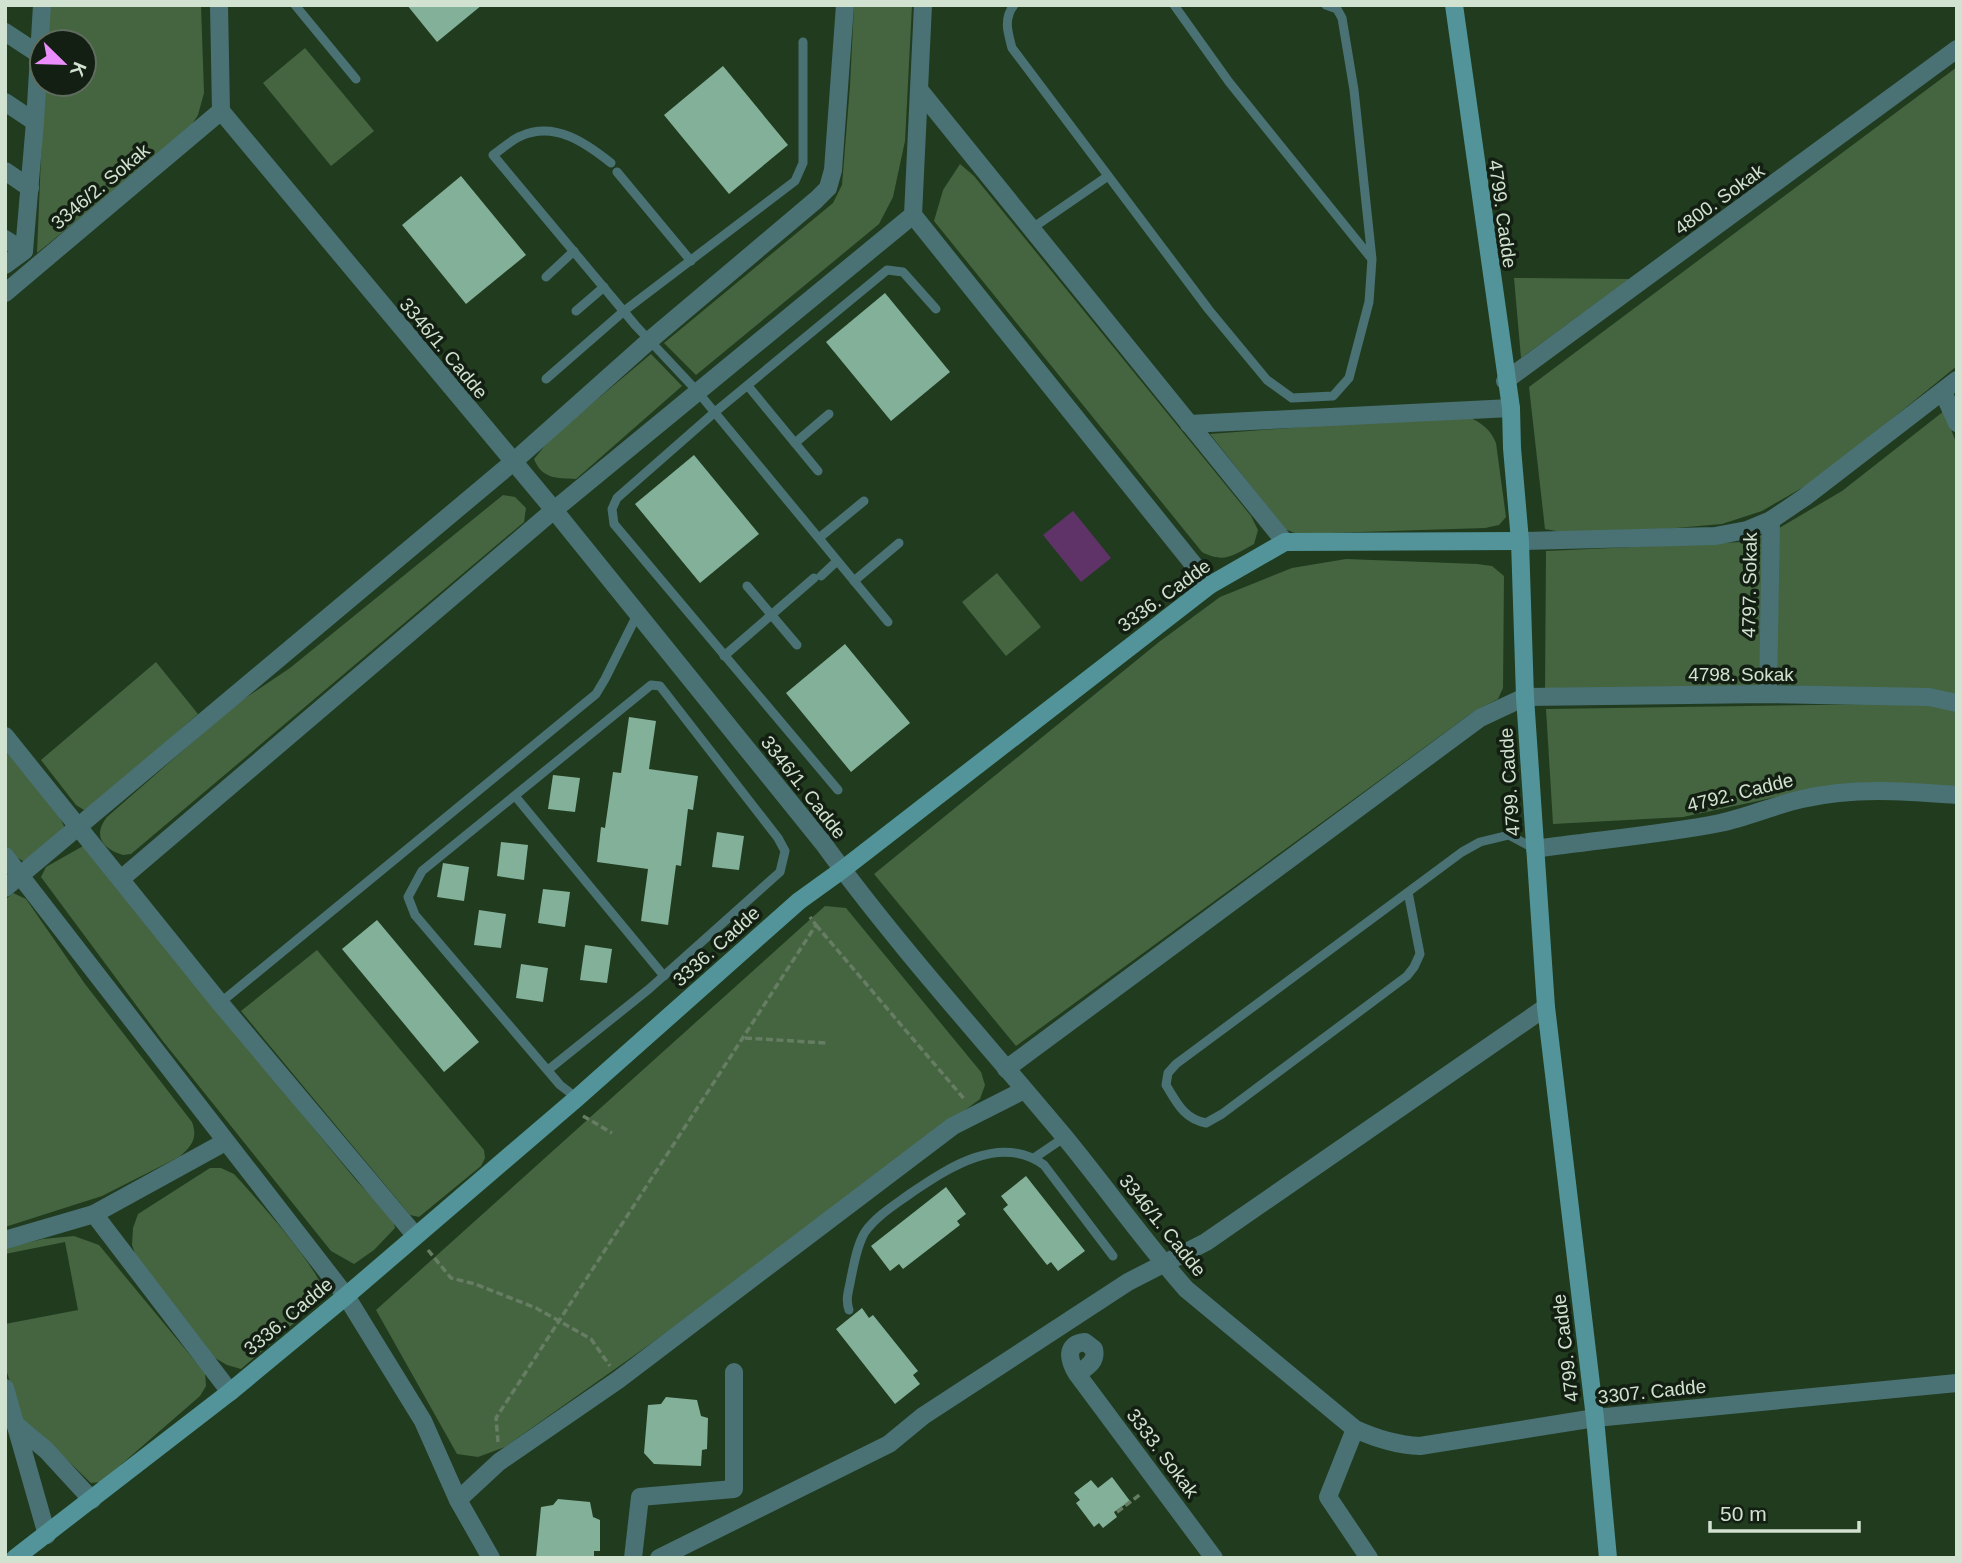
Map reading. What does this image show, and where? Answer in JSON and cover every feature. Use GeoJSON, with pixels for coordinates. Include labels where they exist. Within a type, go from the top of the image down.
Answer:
{"type":"FeatureCollection","features":[{"type":"Feature","properties":{"kind":"street"},"geometry":{"type":"LineString","coordinates":[[41,28],[42,5]]}},
{"type":"Feature","properties":{"kind":"street"},"geometry":{"type":"LineString","coordinates":[[219,5],[221,111]]}},
{"type":"Feature","properties":{"kind":"street"},"geometry":{"type":"LineString","coordinates":[[5,888],[512,463],[650,340],[828,188],[833,170],[845,5]]}},
{"type":"Feature","properties":{"kind":"street"},"geometry":{"type":"LineString","coordinates":[[923,5],[913,215],[1210,585]]}},
{"type":"Feature","properties":{"kind":"street","name":"4799. Cadde"},"geometry":{"type":"LineString","coordinates":[[1454,5],[1505,381],[1511,408],[1520,541],[1525,697],[1546,1007],[1595,1418],[1608,1558]]}},
{"type":"Feature","properties":{"kind":"street"},"geometry":{"type":"LineString","coordinates":[[5,32],[28,47]]}},
{"type":"Feature","properties":{"kind":"street","name":"4800. Sokak"},"geometry":{"type":"LineString","coordinates":[[1505,381],[1957,49]]}},
{"type":"Feature","properties":{"kind":"street"},"geometry":{"type":"LineString","coordinates":[[920,92],[1285,542]]}},
{"type":"Feature","properties":{"kind":"street"},"geometry":{"type":"LineString","coordinates":[[5,265],[24,251],[37,98]]}},
{"type":"Feature","properties":{"kind":"street"},"geometry":{"type":"LineString","coordinates":[[5,103],[35,122]]}},
{"type":"Feature","properties":{"kind":"street","name":"3346/2. Sokak"},"geometry":{"type":"LineString","coordinates":[[5,293],[221,111]]}},
{"type":"Feature","properties":{"kind":"street","name":"3346/1. Cadde"},"geometry":{"type":"LineString","coordinates":[[221,111],[512,463],[554,510],[871,908],[1065,1136],[1165,1265],[1186,1289],[1355,1429]]}},
{"type":"Feature","properties":{"kind":"street"},"geometry":{"type":"LineString","coordinates":[[5,171],[30,188]]}},
{"type":"Feature","properties":{"kind":"street"},"geometry":{"type":"LineString","coordinates":[[121,879],[554,510],[913,215]]}},
{"type":"Feature","properties":{"kind":"street"},"geometry":{"type":"LineString","coordinates":[[5,239],[24,251]]}},
{"type":"Feature","properties":{"kind":"street"},"geometry":{"type":"LineString","coordinates":[[1520,541],[1715,536],[1747,530],[1771,520],[1805,497],[1950,386],[1957,423]]}},
{"type":"Feature","properties":{"kind":"street"},"geometry":{"type":"LineString","coordinates":[[1189,424],[1511,408]]}},
{"type":"Feature","properties":{"kind":"street","name":"4797. Sokak"},"geometry":{"type":"LineString","coordinates":[[1768,694],[1771,520]]}},
{"type":"Feature","properties":{"kind":"street","name":"3336. Cadde"},"geometry":{"type":"LineString","coordinates":[[15,1558],[230,1392],[346,1296],[572,1102],[799,901],[1210,585],[1285,542],[1520,541]]}},
{"type":"Feature","properties":{"kind":"street","name":"4798. Sokak"},"geometry":{"type":"LineString","coordinates":[[1525,697],[1768,694],[1929,697],[1957,703]]}},
{"type":"Feature","properties":{"kind":"street"},"geometry":{"type":"LineString","coordinates":[[1006,1069],[1480,718],[1525,697]]}},
{"type":"Feature","properties":{"kind":"street"},"geometry":{"type":"LineString","coordinates":[[5,736],[220,1003],[415,1235]]}},
{"type":"Feature","properties":{"kind":"street","name":"4792. Cadde"},"geometry":{"type":"LineString","coordinates":[[1535,849],[1721,823],[1801,799],[1831,793],[1892,790],[1957,795]]}},
{"type":"Feature","properties":{"kind":"street"},"geometry":{"type":"LineString","coordinates":[[5,856],[346,1296],[424,1420],[458,1500],[491,1558]]}},
{"type":"Feature","properties":{"kind":"street"},"geometry":{"type":"LineString","coordinates":[[659,1558],[889,1444],[923,1416],[1128,1282],[1206,1242],[1546,1007]]}},
{"type":"Feature","properties":{"kind":"street"},"geometry":{"type":"LineString","coordinates":[[458,1500],[499,1462],[618,1380],[953,1126],[1024,1090]]}},
{"type":"Feature","properties":{"kind":"street"},"geometry":{"type":"LineString","coordinates":[[5,1240],[94,1214],[225,1142]]}},
{"type":"Feature","properties":{"kind":"street"},"geometry":{"type":"LineString","coordinates":[[94,1214],[230,1392]]}},
{"type":"Feature","properties":{"kind":"street"},"geometry":{"type":"LineString","coordinates":[[632,1558],[640,1497],[734,1489],[734,1372]]}},
{"type":"Feature","properties":{"kind":"street","name":"3333. Sokak"},"geometry":{"type":"LineString","coordinates":[[1077,1374],[1214,1558]]}},
{"type":"Feature","properties":{"kind":"street","name":"3307. Cadde"},"geometry":{"type":"LineString","coordinates":[[1355,1429],[1380,1440],[1420,1446],[1595,1418],[1957,1383]]}},
{"type":"Feature","properties":{"kind":"street"},"geometry":{"type":"LineString","coordinates":[[5,1388],[47,1535]]}},
{"type":"Feature","properties":{"kind":"street"},"geometry":{"type":"LineString","coordinates":[[15,1423],[46,1450],[92,1500]]}},
{"type":"Feature","properties":{"kind":"street"},"geometry":{"type":"LineString","coordinates":[[1355,1429],[1328,1497],[1369,1558]]}},
{"type":"Feature","properties":{"kind":"lane"},"geometry":{"type":"LineString","coordinates":[[295,5],[356,79]]}},
{"type":"Feature","properties":{"kind":"lane"},"geometry":{"type":"LineString","coordinates":[[1014,5],[1006,26],[1012,48],[1209,310],[1267,380],[1292,398],[1333,396],[1349,378],[1369,302],[1372,259],[1354,90],[1342,18],[1337,9],[1326,5]]}},
{"type":"Feature","properties":{"kind":"lane"},"geometry":{"type":"LineString","coordinates":[[1174,5],[1229,82],[1372,259]]}},
{"type":"Feature","properties":{"kind":"lane"},"geometry":{"type":"LineString","coordinates":[[546,379],[624,311],[790,186],[799,176],[804,156],[803,42]]}},
{"type":"Feature","properties":{"kind":"lane"},"geometry":{"type":"LineString","coordinates":[[691,261],[614,168],[587,144],[565,134],[552,132],[520,136],[493,155],[624,311],[715,412],[888,622]]}},
{"type":"Feature","properties":{"kind":"lane"},"geometry":{"type":"LineString","coordinates":[[1031,229],[1108,176]]}},
{"type":"Feature","properties":{"kind":"lane"},"geometry":{"type":"LineString","coordinates":[[546,276],[574,251]]}},
{"type":"Feature","properties":{"kind":"lane"},"geometry":{"type":"LineString","coordinates":[[838,790],[614,524],[614,503],[715,412],[887,270],[903,272],[936,310]]}},
{"type":"Feature","properties":{"kind":"lane"},"geometry":{"type":"LineString","coordinates":[[576,311],[604,287]]}},
{"type":"Feature","properties":{"kind":"lane"},"geometry":{"type":"LineString","coordinates":[[748,386],[818,471]]}},
{"type":"Feature","properties":{"kind":"lane"},"geometry":{"type":"LineString","coordinates":[[795,443],[830,414]]}},
{"type":"Feature","properties":{"kind":"lane"},"geometry":{"type":"LineString","coordinates":[[818,538],[864,501]]}},
{"type":"Feature","properties":{"kind":"lane"},"geometry":{"type":"LineString","coordinates":[[855,582],[899,543]]}},
{"type":"Feature","properties":{"kind":"lane"},"geometry":{"type":"LineString","coordinates":[[724,656],[837,561]]}},
{"type":"Feature","properties":{"kind":"lane"},"geometry":{"type":"LineString","coordinates":[[747,586],[797,645]]}},
{"type":"Feature","properties":{"kind":"lane"},"geometry":{"type":"LineString","coordinates":[[220,1003],[596,694],[638,613]]}},
{"type":"Feature","properties":{"kind":"lane"},"geometry":{"type":"LineString","coordinates":[[548,1070],[664,976],[780,872],[785,851],[778,838],[660,687],[651,685],[422,871],[408,897],[415,915],[548,1070],[572,1102]]}},
{"type":"Feature","properties":{"kind":"lane"},"geometry":{"type":"LineString","coordinates":[[515,796],[664,976]]}},
{"type":"Feature","properties":{"kind":"lane"},"geometry":{"type":"LineString","coordinates":[[1408,892],[1420,954],[1407,976],[1214,1119],[1206,1123],[1196,1121],[1182,1111],[1166,1085],[1168,1073],[1176,1064],[1408,892],[1462,852],[1480,842],[1509,835],[1535,849]]}},
{"type":"Feature","properties":{"kind":"lane"},"geometry":{"type":"LineString","coordinates":[[1034,1158],[1065,1136]]}},
{"type":"Feature","properties":{"kind":"lane"},"geometry":{"type":"LineString","coordinates":[[849,1310],[846,1302],[852,1270],[865,1232],[891,1207],[950,1167],[989,1154],[1014,1152],[1034,1158],[1044,1165],[1113,1256]]}},
{"type":"Feature","properties":{"kind":"path"},"geometry":{"type":"LineString","coordinates":[[799,901],[816,925],[976,1112]]}},
{"type":"Feature","properties":{"kind":"path"},"geometry":{"type":"LineString","coordinates":[[499,1462],[496,1418],[816,925]]}},
{"type":"Feature","properties":{"kind":"path"},"geometry":{"type":"LineString","coordinates":[[743,1037],[826,1043]]}},
{"type":"Feature","properties":{"kind":"path"},"geometry":{"type":"LineString","coordinates":[[572,1102],[612,1133]]}},
{"type":"Feature","properties":{"kind":"path"},"geometry":{"type":"LineString","coordinates":[[415,1235],[451,1278],[493,1290],[560,1320],[591,1339],[618,1380]]}},
{"type":"Feature","properties":{"kind":"path"},"geometry":{"type":"LineString","coordinates":[[1117,1512],[1158,1481]]}},
{"type":"Feature","properties":{"kind":"green space"},"geometry":{"type":"Polygon","coordinates":[[[47,5],[201,5],[204,93],[198,115],[187,132],[37,253],[43,98],[98,98],[98,28],[46,28],[47,5]]]}},
{"type":"Feature","properties":{"kind":"green space"},"geometry":{"type":"Polygon","coordinates":[[[854,5],[912,5],[905,141],[893,197],[879,224],[696,375],[664,343],[833,203],[842,185],[854,5]]]}},
{"type":"Feature","properties":{"kind":"green space"},"geometry":{"type":"Polygon","coordinates":[[[305,48],[374,131],[331,166],[263,83],[305,48]]]}},
{"type":"Feature","properties":{"kind":"green space"},"geometry":{"type":"Polygon","coordinates":[[[1957,67],[1957,366],[1819,478],[1762,511],[1722,524],[1583,536],[1545,529],[1529,387],[1957,67]]]}},
{"type":"Feature","properties":{"kind":"green space"},"geometry":{"type":"Polygon","coordinates":[[[960,164],[974,176],[1251,516],[1258,530],[1254,544],[1235,555],[1223,558],[1202,552],[934,221],[943,190],[960,164]]]}},
{"type":"Feature","properties":{"kind":"green space"},"geometry":{"type":"Polygon","coordinates":[[[1514,278],[1630,279],[1521,358],[1514,278]]]}},
{"type":"Feature","properties":{"kind":"green space"},"geometry":{"type":"Polygon","coordinates":[[[651,354],[682,386],[576,479],[556,478],[541,470],[534,459],[551,438],[651,354]]]}},
{"type":"Feature","properties":{"kind":"green space"},"geometry":{"type":"Polygon","coordinates":[[[1944,411],[1957,445],[1957,696],[1944,692],[1779,685],[1772,677],[1774,531],[1842,491],[1944,411]]]}},
{"type":"Feature","properties":{"kind":"green space"},"geometry":{"type":"Polygon","coordinates":[[[1464,415],[1483,426],[1496,443],[1506,517],[1499,525],[1485,528],[1297,534],[1285,529],[1210,434],[1464,415]]]}},
{"type":"Feature","properties":{"kind":"green space"},"geometry":{"type":"Polygon","coordinates":[[[503,495],[515,497],[526,508],[524,522],[131,854],[123,855],[105,845],[100,830],[107,817],[235,705],[290,668],[503,495]]]}},
{"type":"Feature","properties":{"kind":"green space"},"geometry":{"type":"Polygon","coordinates":[[[1767,533],[1762,687],[1545,689],[1546,551],[1742,542],[1767,533]]]}},
{"type":"Feature","properties":{"kind":"green space"},"geometry":{"type":"Polygon","coordinates":[[[1346,559],[1477,564],[1492,566],[1504,576],[1503,688],[1498,699],[1473,712],[1016,1046],[874,874],[1159,642],[1220,597],[1292,568],[1346,559]]]}},
{"type":"Feature","properties":{"kind":"green space"},"geometry":{"type":"Polygon","coordinates":[[[997,573],[1041,627],[1006,656],[962,602],[997,573]]]}},
{"type":"Feature","properties":{"kind":"green space"},"geometry":{"type":"Polygon","coordinates":[[[156,662],[198,714],[92,807],[84,810],[76,805],[41,760],[156,662]]]}},
{"type":"Feature","properties":{"kind":"green space"},"geometry":{"type":"Polygon","coordinates":[[[1939,703],[1957,710],[1957,792],[1804,791],[1683,817],[1553,824],[1546,709],[1939,703]]]}},
{"type":"Feature","properties":{"kind":"green space"},"geometry":{"type":"Polygon","coordinates":[[[5,750],[57,812],[64,826],[63,832],[30,859],[23,861],[5,846],[5,750]]]}},
{"type":"Feature","properties":{"kind":"green space"},"geometry":{"type":"Polygon","coordinates":[[[83,846],[355,1179],[393,1219],[395,1228],[374,1250],[354,1264],[331,1251],[162,1040],[41,877],[46,867],[83,846]]]}},
{"type":"Feature","properties":{"kind":"green space"},"geometry":{"type":"Polygon","coordinates":[[[13,893],[26,899],[85,984],[192,1122],[194,1137],[179,1157],[102,1196],[5,1227],[5,900],[13,893]]]}},
{"type":"Feature","properties":{"kind":"green space"},"geometry":{"type":"Polygon","coordinates":[[[825,906],[846,908],[981,1072],[985,1085],[980,1099],[656,1340],[505,1447],[478,1457],[457,1454],[376,1310],[825,906]]]}},
{"type":"Feature","properties":{"kind":"green space"},"geometry":{"type":"Polygon","coordinates":[[[317,950],[484,1150],[485,1158],[481,1166],[419,1217],[410,1215],[241,1011],[317,950]]]}},
{"type":"Feature","properties":{"kind":"green space"},"geometry":{"type":"Polygon","coordinates":[[[210,1168],[221,1168],[234,1174],[302,1254],[322,1286],[324,1297],[241,1369],[227,1365],[210,1355],[138,1262],[132,1245],[133,1228],[138,1214],[210,1168]]]}},
{"type":"Feature","properties":{"kind":"green space"},"geometry":{"type":"Polygon","coordinates":[[[74,1236],[99,1245],[205,1373],[206,1386],[200,1396],[101,1482],[91,1483],[35,1429],[22,1421],[5,1366],[5,1324],[78,1310],[65,1242],[5,1254],[5,1248],[43,1239],[74,1236]]]}},
{"type":"Feature","properties":{"kind":"shaded area"},"geometry":{"type":"Polygon","coordinates":[[[1073,511],[1111,558],[1081,582],[1043,535],[1073,511]]]}},
{"type":"Feature","properties":{"kind":"building"},"geometry":{"type":"Polygon","coordinates":[[[407,5],[482,5],[437,42],[407,5]]]}},
{"type":"Feature","properties":{"kind":"building"},"geometry":{"type":"Polygon","coordinates":[[[723,66],[788,145],[729,194],[664,115],[723,66]]]}},
{"type":"Feature","properties":{"kind":"building"},"geometry":{"type":"Polygon","coordinates":[[[461,176],[526,255],[466,304],[402,225],[461,176]]]}},
{"type":"Feature","properties":{"kind":"building"},"geometry":{"type":"Polygon","coordinates":[[[885,293],[950,372],[891,421],[826,342],[885,293]]]}},
{"type":"Feature","properties":{"kind":"building"},"geometry":{"type":"Polygon","coordinates":[[[694,455],[759,534],[700,583],[635,504],[694,455]]]}},
{"type":"Feature","properties":{"kind":"building"},"geometry":{"type":"Polygon","coordinates":[[[845,644],[910,723],[851,772],[786,693],[845,644]]]}},
{"type":"Feature","properties":{"kind":"building"},"geometry":{"type":"Polygon","coordinates":[[[629,717],[656,721],[649,769],[698,776],[693,810],[688,809],[681,866],[676,865],[668,925],[641,921],[648,869],[597,862],[601,827],[605,828],[613,772],[621,773],[629,717]]]}},
{"type":"Feature","properties":{"kind":"building"},"geometry":{"type":"Polygon","coordinates":[[[553,775],[580,778],[575,812],[548,809],[553,775]]]}},
{"type":"Feature","properties":{"kind":"building"},"geometry":{"type":"Polygon","coordinates":[[[717,832],[744,836],[739,870],[712,867],[717,832]]]}},
{"type":"Feature","properties":{"kind":"building"},"geometry":{"type":"Polygon","coordinates":[[[501,842],[528,845],[524,880],[497,876],[501,842]]]}},
{"type":"Feature","properties":{"kind":"building"},"geometry":{"type":"Polygon","coordinates":[[[443,863],[469,867],[464,901],[437,897],[443,863]]]}},
{"type":"Feature","properties":{"kind":"building"},"geometry":{"type":"Polygon","coordinates":[[[543,889],[570,892],[565,927],[538,923],[543,889]]]}},
{"type":"Feature","properties":{"kind":"building"},"geometry":{"type":"Polygon","coordinates":[[[479,910],[506,914],[501,948],[474,945],[479,910]]]}},
{"type":"Feature","properties":{"kind":"building"},"geometry":{"type":"Polygon","coordinates":[[[377,920],[479,1042],[444,1072],[342,949],[377,920]]]}},
{"type":"Feature","properties":{"kind":"building"},"geometry":{"type":"Polygon","coordinates":[[[585,945],[612,949],[607,983],[580,980],[585,945]]]}},
{"type":"Feature","properties":{"kind":"building"},"geometry":{"type":"Polygon","coordinates":[[[521,964],[548,968],[543,1002],[516,998],[521,964]]]}},
{"type":"Feature","properties":{"kind":"building"},"geometry":{"type":"Polygon","coordinates":[[[1026,1176],[1085,1251],[1058,1271],[1051,1262],[1047,1265],[1003,1209],[1008,1205],[1001,1196],[1026,1176]]]}},
{"type":"Feature","properties":{"kind":"building"},"geometry":{"type":"Polygon","coordinates":[[[946,1187],[966,1214],[957,1221],[960,1225],[903,1269],[899,1264],[890,1271],[871,1246],[946,1187]]]}},
{"type":"Feature","properties":{"kind":"building"},"geometry":{"type":"Polygon","coordinates":[[[862,1308],[869,1318],[873,1315],[918,1371],[913,1375],[920,1384],[895,1404],[836,1329],[862,1308]]]}},
{"type":"Feature","properties":{"kind":"building"},"geometry":{"type":"Polygon","coordinates":[[[666,1397],[697,1400],[701,1416],[708,1418],[707,1449],[702,1450],[701,1466],[654,1464],[644,1453],[648,1405],[661,1404],[666,1397]]]}},
{"type":"Feature","properties":{"kind":"building"},"geometry":{"type":"Polygon","coordinates":[[[1112,1477],[1130,1501],[1114,1512],[1117,1517],[1103,1528],[1099,1523],[1094,1527],[1076,1503],[1080,1500],[1074,1493],[1091,1480],[1098,1488],[1112,1477]]]}},
{"type":"Feature","properties":{"kind":"building"},"geometry":{"type":"Polygon","coordinates":[[[558,1499],[590,1502],[593,1517],[600,1520],[600,1551],[594,1551],[594,1558],[536,1558],[541,1507],[553,1505],[558,1499]]]}}]}
